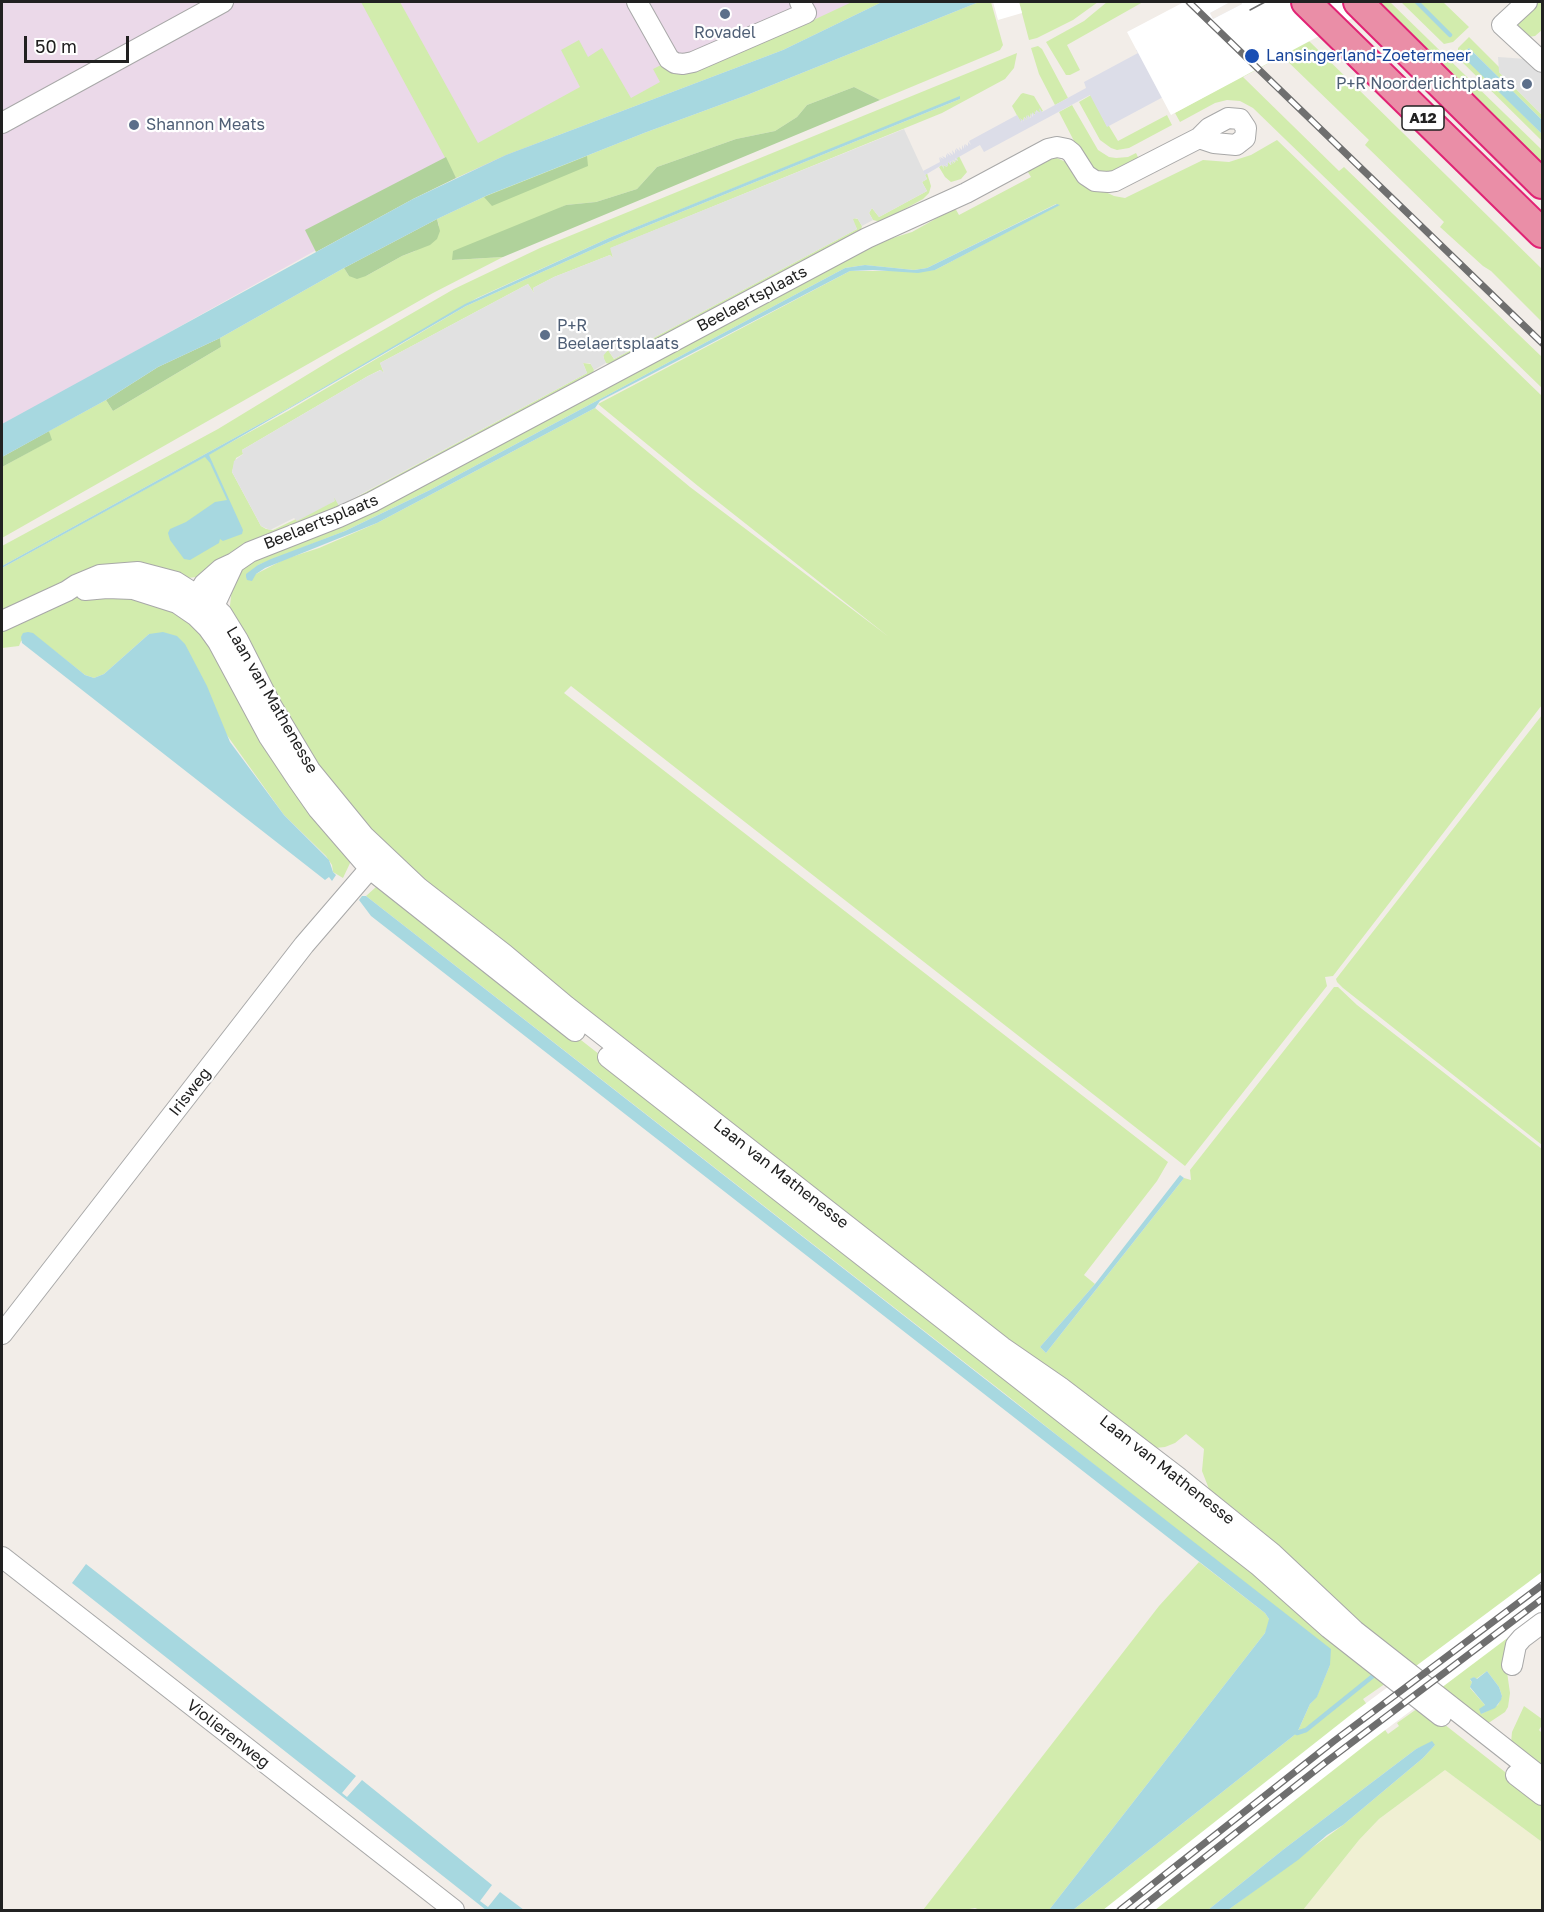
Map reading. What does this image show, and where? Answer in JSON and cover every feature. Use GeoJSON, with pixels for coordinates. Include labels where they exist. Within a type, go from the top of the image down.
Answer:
{"type":"FeatureCollection","features":[{"type":"Feature","properties":{"kind":"highway","name":"A12"},"geometry":{"type":"LineString","coordinates":[[1306,2],[1542,233]]}},
{"type":"Feature","properties":{"kind":"highway","name":"A12"},"geometry":{"type":"LineString","coordinates":[[1358,2],[1542,184]]}},
{"type":"Feature","properties":{"kind":"street"},"geometry":{"type":"LineString","coordinates":[[2,123],[223,2]]}},
{"type":"Feature","properties":{"kind":"street"},"geometry":{"type":"LineString","coordinates":[[637,2],[669,59],[683,64],[693,62],[806,13],[800,2]]}},
{"type":"Feature","properties":{"kind":"street"},"geometry":{"type":"LineString","coordinates":[[1527,2],[1502,25],[1539,50]]}},
{"type":"Feature","properties":{"kind":"street","name":"Beelaertsplaats"},"geometry":{"type":"LineString","coordinates":[[197,595],[204,584],[221,569],[260,546],[361,508],[867,238],[962,195],[1048,149],[1057,147],[1067,149],[1088,177],[1095,181],[1108,182],[1115,181],[1199,138]]}},
{"type":"Feature","properties":{"kind":"street"},"geometry":{"type":"LineString","coordinates":[[196,616],[214,606],[234,563]]}},
{"type":"Feature","properties":{"kind":"street","name":"Laan van Mathenesse"},"geometry":{"type":"LineString","coordinates":[[2,621],[100,575],[138,572],[176,582],[214,606],[238,640],[271,705],[310,770],[350,820],[376,861],[419,888],[1002,1347],[1060,1387],[1179,1478],[1272,1553],[1355,1631],[1542,1778]]}},
{"type":"Feature","properties":{"kind":"street","name":"Laan van Mathenesse"},"geometry":{"type":"LineString","coordinates":[[67,591],[133,589],[177,603],[196,616],[218,642],[269,737],[318,809],[376,861],[1059,1410],[1258,1565],[1329,1628],[1542,1795]]}},
{"type":"Feature","properties":{"kind":"street"},"geometry":{"type":"LineString","coordinates":[[196,616],[197,595]]}},
{"type":"Feature","properties":{"kind":"street","name":"Irisweg"},"geometry":{"type":"LineString","coordinates":[[2,1334],[290,964],[376,861]]}},
{"type":"Feature","properties":{"kind":"street","name":"Violierenweg"},"geometry":{"type":"LineString","coordinates":[[2,1557],[454,1911]]}},
{"type":"Feature","properties":{"kind":"street"},"geometry":{"type":"LineString","coordinates":[[1512,1665],[1516,1646],[1522,1638],[1542,1623]]}},
{"type":"Feature","properties":{"kind":"shaded area"},"geometry":{"type":"Polygon","coordinates":[[[2,2],[867,2],[411,197],[2,426],[2,2]]]}},
{"type":"Feature","properties":{"kind":"shaded area"},"geometry":{"type":"Polygon","coordinates":[[[1230,2],[1210,13],[1213,19],[1242,4],[1241,2],[1363,2],[1165,96],[1107,127],[1090,95],[984,152],[980,145],[957,158],[958,161],[955,158],[956,162],[952,160],[954,164],[950,161],[952,165],[948,162],[948,167],[946,163],[947,167],[943,165],[944,169],[942,165],[925,175],[923,171],[940,162],[939,157],[942,161],[940,157],[946,158],[946,154],[948,157],[947,153],[951,156],[949,152],[953,155],[952,150],[955,154],[956,148],[960,151],[959,147],[962,150],[962,145],[964,149],[964,144],[966,148],[965,144],[968,146],[968,142],[971,145],[969,141],[1017,115],[1022,123],[1020,118],[1024,121],[1024,117],[1027,120],[1026,115],[1029,119],[1027,115],[1031,118],[1030,113],[1033,117],[1032,112],[1035,115],[1035,111],[1037,114],[1036,110],[1040,113],[1039,108],[1042,112],[1086,88],[1084,82],[1138,53],[1136,50],[1230,2]]]}},
{"type":"Feature","properties":{"kind":"shaded area","name":"P+R Noorderlichtplaats"},"geometry":{"type":"Polygon","coordinates":[[[1498,57],[1527,59],[1542,74],[1542,115],[1499,72],[1498,57]]]}},
{"type":"Feature","properties":{"kind":"shaded area","name":"P+R Beelaertsplaats"},"geometry":{"type":"Polygon","coordinates":[[[904,129],[927,179],[922,182],[927,191],[879,217],[872,208],[869,213],[873,220],[862,226],[857,218],[853,219],[857,229],[614,359],[608,350],[603,356],[606,363],[594,370],[590,363],[583,363],[587,373],[339,506],[334,497],[335,501],[297,521],[294,518],[270,530],[261,526],[232,472],[234,461],[243,454],[242,450],[368,376],[381,370],[384,373],[380,363],[528,284],[534,293],[533,288],[554,277],[610,255],[613,258],[610,248],[904,129]]]}},
{"type":"Feature","properties":{"kind":"green space"},"geometry":{"type":"Polygon","coordinates":[[[361,2],[400,2],[478,143],[580,87],[561,50],[579,40],[588,57],[602,48],[631,98],[660,82],[653,69],[663,64],[691,68],[792,30],[852,2],[882,2],[783,50],[506,155],[456,178],[361,2]]]}},
{"type":"Feature","properties":{"kind":"green space"},"geometry":{"type":"Polygon","coordinates":[[[979,2],[991,2],[1003,45],[1000,50],[880,100],[854,87],[807,105],[797,117],[775,131],[736,139],[657,167],[637,189],[596,202],[566,205],[453,260],[503,257],[433,293],[2,538],[2,467],[51,440],[49,431],[106,400],[113,411],[221,347],[220,338],[344,268],[349,276],[366,276],[415,251],[439,226],[437,219],[488,195],[979,2]]]}},
{"type":"Feature","properties":{"kind":"green space"},"geometry":{"type":"Polygon","coordinates":[[[1019,2],[1098,2],[1073,20],[1029,40],[1019,2]]]}},
{"type":"Feature","properties":{"kind":"green space"},"geometry":{"type":"Polygon","coordinates":[[[1107,2],[1143,2],[1067,45],[1080,70],[1066,75],[1046,42],[1084,21],[1107,2]]]}},
{"type":"Feature","properties":{"kind":"green space"},"geometry":{"type":"Polygon","coordinates":[[[1379,2],[1390,2],[1542,150],[1542,165],[1381,3],[1309,41],[1542,269],[1542,322],[1491,271],[1440,227],[1444,222],[1365,145],[1369,140],[1282,56],[1243,77],[1339,171],[1344,167],[1542,357],[1542,388],[1253,108],[1240,101],[1227,100],[1215,103],[1180,122],[1175,113],[1171,115],[1379,2]]]}},
{"type":"Feature","properties":{"kind":"green space"},"geometry":{"type":"Polygon","coordinates":[[[1401,2],[1443,2],[1469,27],[1453,42],[1444,44],[1401,2]]]}},
{"type":"Feature","properties":{"kind":"green space"},"geometry":{"type":"Polygon","coordinates":[[[1537,2],[1542,2],[1542,30],[1535,36],[1528,37],[1519,30],[1518,23],[1537,2]]]}},
{"type":"Feature","properties":{"kind":"green space"},"geometry":{"type":"Polygon","coordinates":[[[1469,37],[1499,67],[1499,72],[1542,115],[1542,120],[1469,48],[1462,54],[1542,134],[1542,141],[1458,58],[1458,48],[1469,37]]]}},
{"type":"Feature","properties":{"kind":"green space"},"geometry":{"type":"Polygon","coordinates":[[[1038,46],[1042,49],[1068,98],[1055,105],[1039,74],[1031,48],[1038,46]]]}},
{"type":"Feature","properties":{"kind":"green space"},"geometry":{"type":"Polygon","coordinates":[[[1017,53],[1014,68],[1005,79],[942,113],[611,248],[613,258],[610,255],[554,277],[533,288],[534,293],[528,284],[380,363],[384,373],[380,370],[368,376],[242,450],[243,454],[236,458],[232,472],[261,526],[273,530],[334,501],[334,497],[340,506],[587,373],[583,363],[591,364],[594,369],[593,375],[363,500],[197,577],[187,578],[153,571],[2,612],[2,568],[288,411],[466,306],[627,234],[960,99],[960,97],[609,238],[477,298],[287,409],[2,566],[2,546],[218,429],[454,289],[540,248],[1017,53]]]}},
{"type":"Feature","properties":{"kind":"green space"},"geometry":{"type":"Polygon","coordinates":[[[854,87],[880,100],[503,257],[452,260],[453,251],[566,205],[596,202],[637,189],[657,167],[736,139],[775,131],[797,117],[807,105],[854,87]]]}},
{"type":"Feature","properties":{"kind":"green space"},"geometry":{"type":"Polygon","coordinates":[[[1023,93],[1034,96],[1043,111],[1041,112],[1040,109],[1040,113],[1036,110],[1037,115],[1034,111],[1036,115],[1032,113],[1032,117],[1031,113],[1030,118],[1026,116],[1027,120],[1024,117],[1023,122],[1021,119],[1021,123],[1012,106],[1023,93]]]}},
{"type":"Feature","properties":{"kind":"green space"},"geometry":{"type":"Polygon","coordinates":[[[1091,95],[1107,126],[1118,141],[1167,115],[1172,125],[1129,148],[1117,150],[1111,148],[1100,140],[1079,102],[1091,95]]]}},
{"type":"Feature","properties":{"kind":"green space"},"geometry":{"type":"Polygon","coordinates":[[[1072,105],[1098,150],[1109,157],[1116,158],[1128,157],[1136,153],[1139,159],[1104,175],[1087,166],[1059,112],[1072,105]]]}},
{"type":"Feature","properties":{"kind":"green space"},"geometry":{"type":"Polygon","coordinates":[[[1277,140],[1542,396],[1542,705],[1333,976],[1325,977],[1327,986],[1185,1166],[571,686],[564,693],[1168,1162],[1157,1181],[1084,1275],[1095,1284],[1040,1347],[1046,1353],[1184,1178],[1191,1180],[1190,1170],[1334,987],[1338,987],[1357,1005],[1542,1149],[1542,1617],[1507,1672],[1510,1693],[1508,1707],[1505,1712],[1490,1722],[1483,1723],[1337,1610],[1305,1570],[1256,1526],[1209,1489],[1202,1471],[1204,1449],[1186,1434],[1175,1443],[1155,1448],[1038,1366],[403,866],[376,838],[295,736],[229,614],[233,579],[246,565],[880,242],[912,232],[955,208],[959,215],[1031,177],[1026,169],[1057,158],[1068,163],[1095,187],[1114,196],[1125,198],[1203,160],[1229,162],[1251,155],[1277,140]],[[1056,204],[927,268],[914,270],[865,265],[845,268],[430,490],[345,531],[258,565],[256,574],[285,559],[319,548],[377,523],[595,408],[690,487],[889,637],[598,404],[850,271],[935,270],[1059,205],[1056,204]],[[1487,1671],[1476,1679],[1474,1677],[1470,1680],[1472,1682],[1470,1688],[1485,1705],[1481,1714],[1498,1705],[1502,1696],[1499,1687],[1487,1671]]]}},
{"type":"Feature","properties":{"kind":"green space"},"geometry":{"type":"Polygon","coordinates":[[[587,156],[588,166],[492,206],[484,197],[587,156]]]}},
{"type":"Feature","properties":{"kind":"green space"},"geometry":{"type":"Polygon","coordinates":[[[959,156],[967,172],[961,179],[951,182],[939,167],[942,165],[944,169],[943,165],[947,167],[945,164],[948,166],[948,162],[951,165],[951,161],[953,164],[952,160],[955,163],[954,159],[958,161],[956,158],[959,156]]]}},
{"type":"Feature","properties":{"kind":"green space"},"geometry":{"type":"Polygon","coordinates":[[[446,157],[456,178],[316,252],[305,230],[446,157]]]}},
{"type":"Feature","properties":{"kind":"green space"},"geometry":{"type":"Polygon","coordinates":[[[927,173],[931,186],[929,193],[923,199],[881,222],[873,220],[869,213],[872,208],[879,217],[927,191],[922,182],[927,179],[925,175],[927,173]]]}},
{"type":"Feature","properties":{"kind":"green space"},"geometry":{"type":"Polygon","coordinates":[[[437,219],[440,231],[437,239],[430,245],[402,256],[357,279],[349,276],[344,268],[437,219]]]}},
{"type":"Feature","properties":{"kind":"green space"},"geometry":{"type":"Polygon","coordinates":[[[858,219],[862,226],[860,233],[613,365],[604,360],[603,354],[608,350],[614,359],[857,229],[852,220],[858,219]]]}},
{"type":"Feature","properties":{"kind":"green space"},"geometry":{"type":"Polygon","coordinates":[[[220,338],[221,347],[113,411],[106,400],[158,367],[220,338]]]}},
{"type":"Feature","properties":{"kind":"green space"},"geometry":{"type":"Polygon","coordinates":[[[49,431],[52,440],[2,467],[2,457],[49,431]]]}},
{"type":"Feature","properties":{"kind":"green space"},"geometry":{"type":"Polygon","coordinates":[[[98,592],[157,600],[204,630],[351,861],[343,878],[333,872],[332,865],[326,856],[284,815],[224,731],[149,634],[104,674],[94,678],[85,675],[33,634],[21,641],[19,646],[2,648],[2,629],[76,597],[98,592]]]}},
{"type":"Feature","properties":{"kind":"green space"},"geometry":{"type":"Polygon","coordinates":[[[1542,715],[1542,1145],[1343,988],[1336,979],[1542,715]]]}},
{"type":"Feature","properties":{"kind":"green space"},"geometry":{"type":"Polygon","coordinates":[[[376,887],[408,905],[1247,1560],[1389,1681],[1363,1699],[1388,1734],[1399,1726],[1397,1723],[1421,1706],[1542,1801],[1542,1842],[1445,1770],[1379,1819],[1359,1840],[1303,1910],[1228,1910],[1343,1825],[1423,1758],[1435,1745],[1425,1746],[1416,1749],[1208,1910],[1073,1910],[1297,1733],[1310,1704],[1317,1696],[1330,1665],[1199,1548],[1004,1393],[366,896],[376,887]]]}},
{"type":"Feature","properties":{"kind":"green space"},"geometry":{"type":"Polygon","coordinates":[[[1199,1562],[1265,1613],[1269,1619],[1269,1625],[1049,1910],[980,1910],[975,1908],[923,1910],[1159,1606],[1199,1562]]]}},
{"type":"Feature","properties":{"kind":"green space"},"geometry":{"type":"Polygon","coordinates":[[[1524,1706],[1542,1719],[1539,1730],[1542,1733],[1542,1772],[1511,1743],[1512,1732],[1524,1706]]]}},
{"type":"Feature","properties":{"kind":"green space"},"geometry":{"type":"Polygon","coordinates":[[[1445,1770],[1542,1842],[1542,1910],[1303,1910],[1359,1840],[1379,1819],[1445,1770]]]}},
{"type":"Feature","properties":{"kind":"water"},"geometry":{"type":"Polygon","coordinates":[[[882,2],[979,2],[488,195],[344,268],[220,338],[158,367],[106,400],[2,457],[2,424],[413,199],[506,155],[783,50],[882,2]]]}},
{"type":"Feature","properties":{"kind":"water"},"geometry":{"type":"Polygon","coordinates":[[[1469,48],[1542,120],[1542,134],[1461,55],[1469,48]]]}},
{"type":"Feature","properties":{"kind":"water"},"geometry":{"type":"Polygon","coordinates":[[[960,96],[960,99],[627,234],[466,306],[209,455],[243,530],[242,534],[223,541],[220,539],[219,543],[190,560],[184,559],[170,540],[168,533],[170,529],[186,522],[215,502],[227,500],[205,457],[2,568],[287,409],[465,304],[609,238],[960,96]]]}},
{"type":"Feature","properties":{"kind":"water"},"geometry":{"type":"Polygon","coordinates":[[[1057,204],[1060,205],[935,270],[918,273],[850,271],[600,401],[595,408],[377,523],[265,568],[256,574],[252,581],[247,580],[246,574],[258,565],[345,531],[430,490],[845,268],[865,265],[914,270],[927,268],[1057,204]]]}},
{"type":"Feature","properties":{"kind":"water"},"geometry":{"type":"Polygon","coordinates":[[[163,632],[177,636],[185,644],[207,686],[230,742],[284,815],[329,860],[336,875],[332,881],[329,877],[325,880],[22,643],[23,633],[33,633],[85,675],[94,678],[104,674],[149,634],[163,632]]]}},
{"type":"Feature","properties":{"kind":"water"},"geometry":{"type":"Polygon","coordinates":[[[362,896],[366,896],[1331,1649],[1330,1665],[1317,1697],[1310,1704],[1297,1733],[1073,1910],[1049,1910],[1265,1633],[1269,1619],[1265,1613],[371,916],[359,900],[362,896]]]}},
{"type":"Feature","properties":{"kind":"water"},"geometry":{"type":"Polygon","coordinates":[[[1180,1175],[1184,1178],[1046,1353],[1040,1347],[1095,1284],[1180,1175]]]}},
{"type":"Feature","properties":{"kind":"water"},"geometry":{"type":"Polygon","coordinates":[[[86,1564],[356,1776],[342,1793],[347,1797],[362,1780],[492,1885],[480,1901],[488,1907],[500,1892],[524,1910],[486,1910],[72,1583],[86,1564]]]}},
{"type":"Feature","properties":{"kind":"water"},"geometry":{"type":"Polygon","coordinates":[[[1487,1671],[1499,1687],[1502,1696],[1495,1708],[1481,1714],[1479,1709],[1485,1705],[1470,1687],[1472,1682],[1470,1679],[1474,1677],[1477,1679],[1487,1671]]]}},
{"type":"Feature","properties":{"kind":"water"},"geometry":{"type":"Polygon","coordinates":[[[1432,1741],[1435,1745],[1423,1758],[1298,1860],[1228,1910],[1208,1910],[1416,1749],[1432,1741]]]}},
{"type":"Feature","properties":{"kind":"pier"},"geometry":{"type":"Polygon","coordinates":[[[993,2],[1019,2],[1022,13],[998,20],[993,2]]]}},
{"type":"Feature","properties":{"kind":"pier"},"geometry":{"type":"Polygon","coordinates":[[[1184,2],[1230,2],[1210,13],[1213,19],[1242,4],[1241,2],[1383,2],[1171,115],[1127,32],[1184,2]]]}},
{"type":"Feature","properties":{"kind":"pier"},"geometry":{"type":"Polygon","coordinates":[[[1542,1572],[1542,1612],[1368,1743],[1155,1910],[1103,1910],[1353,1713],[1542,1572]]]}},
{"type":"Feature","properties":{"kind":"waterway"},"geometry":{"type":"LineString","coordinates":[[1417,2],[1450,35]]}},
{"type":"Feature","properties":{"kind":"waterway"},"geometry":{"type":"LineString","coordinates":[[1297,1733],[1306,1730],[1373,1676]]}},
{"type":"Feature","properties":{"kind":"tram line"},"geometry":{"type":"LineString","coordinates":[[1250,10],[1265,2]]}},
{"type":"Feature","properties":{"kind":"railway"},"geometry":{"type":"LineString","coordinates":[[1189,2],[1542,343]]}},
{"type":"Feature","properties":{"kind":"railway"},"geometry":{"type":"LineString","coordinates":[[1120,1910],[1334,1741],[1542,1585]]}},
{"type":"Feature","properties":{"kind":"railway"},"geometry":{"type":"LineString","coordinates":[[1138,1910],[1326,1762],[1542,1599]]}},
{"type":"Feature","properties":{"kind":"place","name":"Rovadel"},"geometry":{"type":"Point","coordinates":[725,14]}},
{"type":"Feature","properties":{"kind":"place","name":"Lansingerland-Zoetermeer"},"geometry":{"type":"Point","coordinates":[1252,56]}},
{"type":"Feature","properties":{"kind":"place","name":"P+R Noorderlichtplaats"},"geometry":{"type":"Point","coordinates":[1527,84]}},
{"type":"Feature","properties":{"kind":"place","name":"Shannon Meats"},"geometry":{"type":"Point","coordinates":[134,125]}},
{"type":"Feature","properties":{"kind":"place","name":"P+R Beelaertsplaats"},"geometry":{"type":"Point","coordinates":[545,335]}}]}
